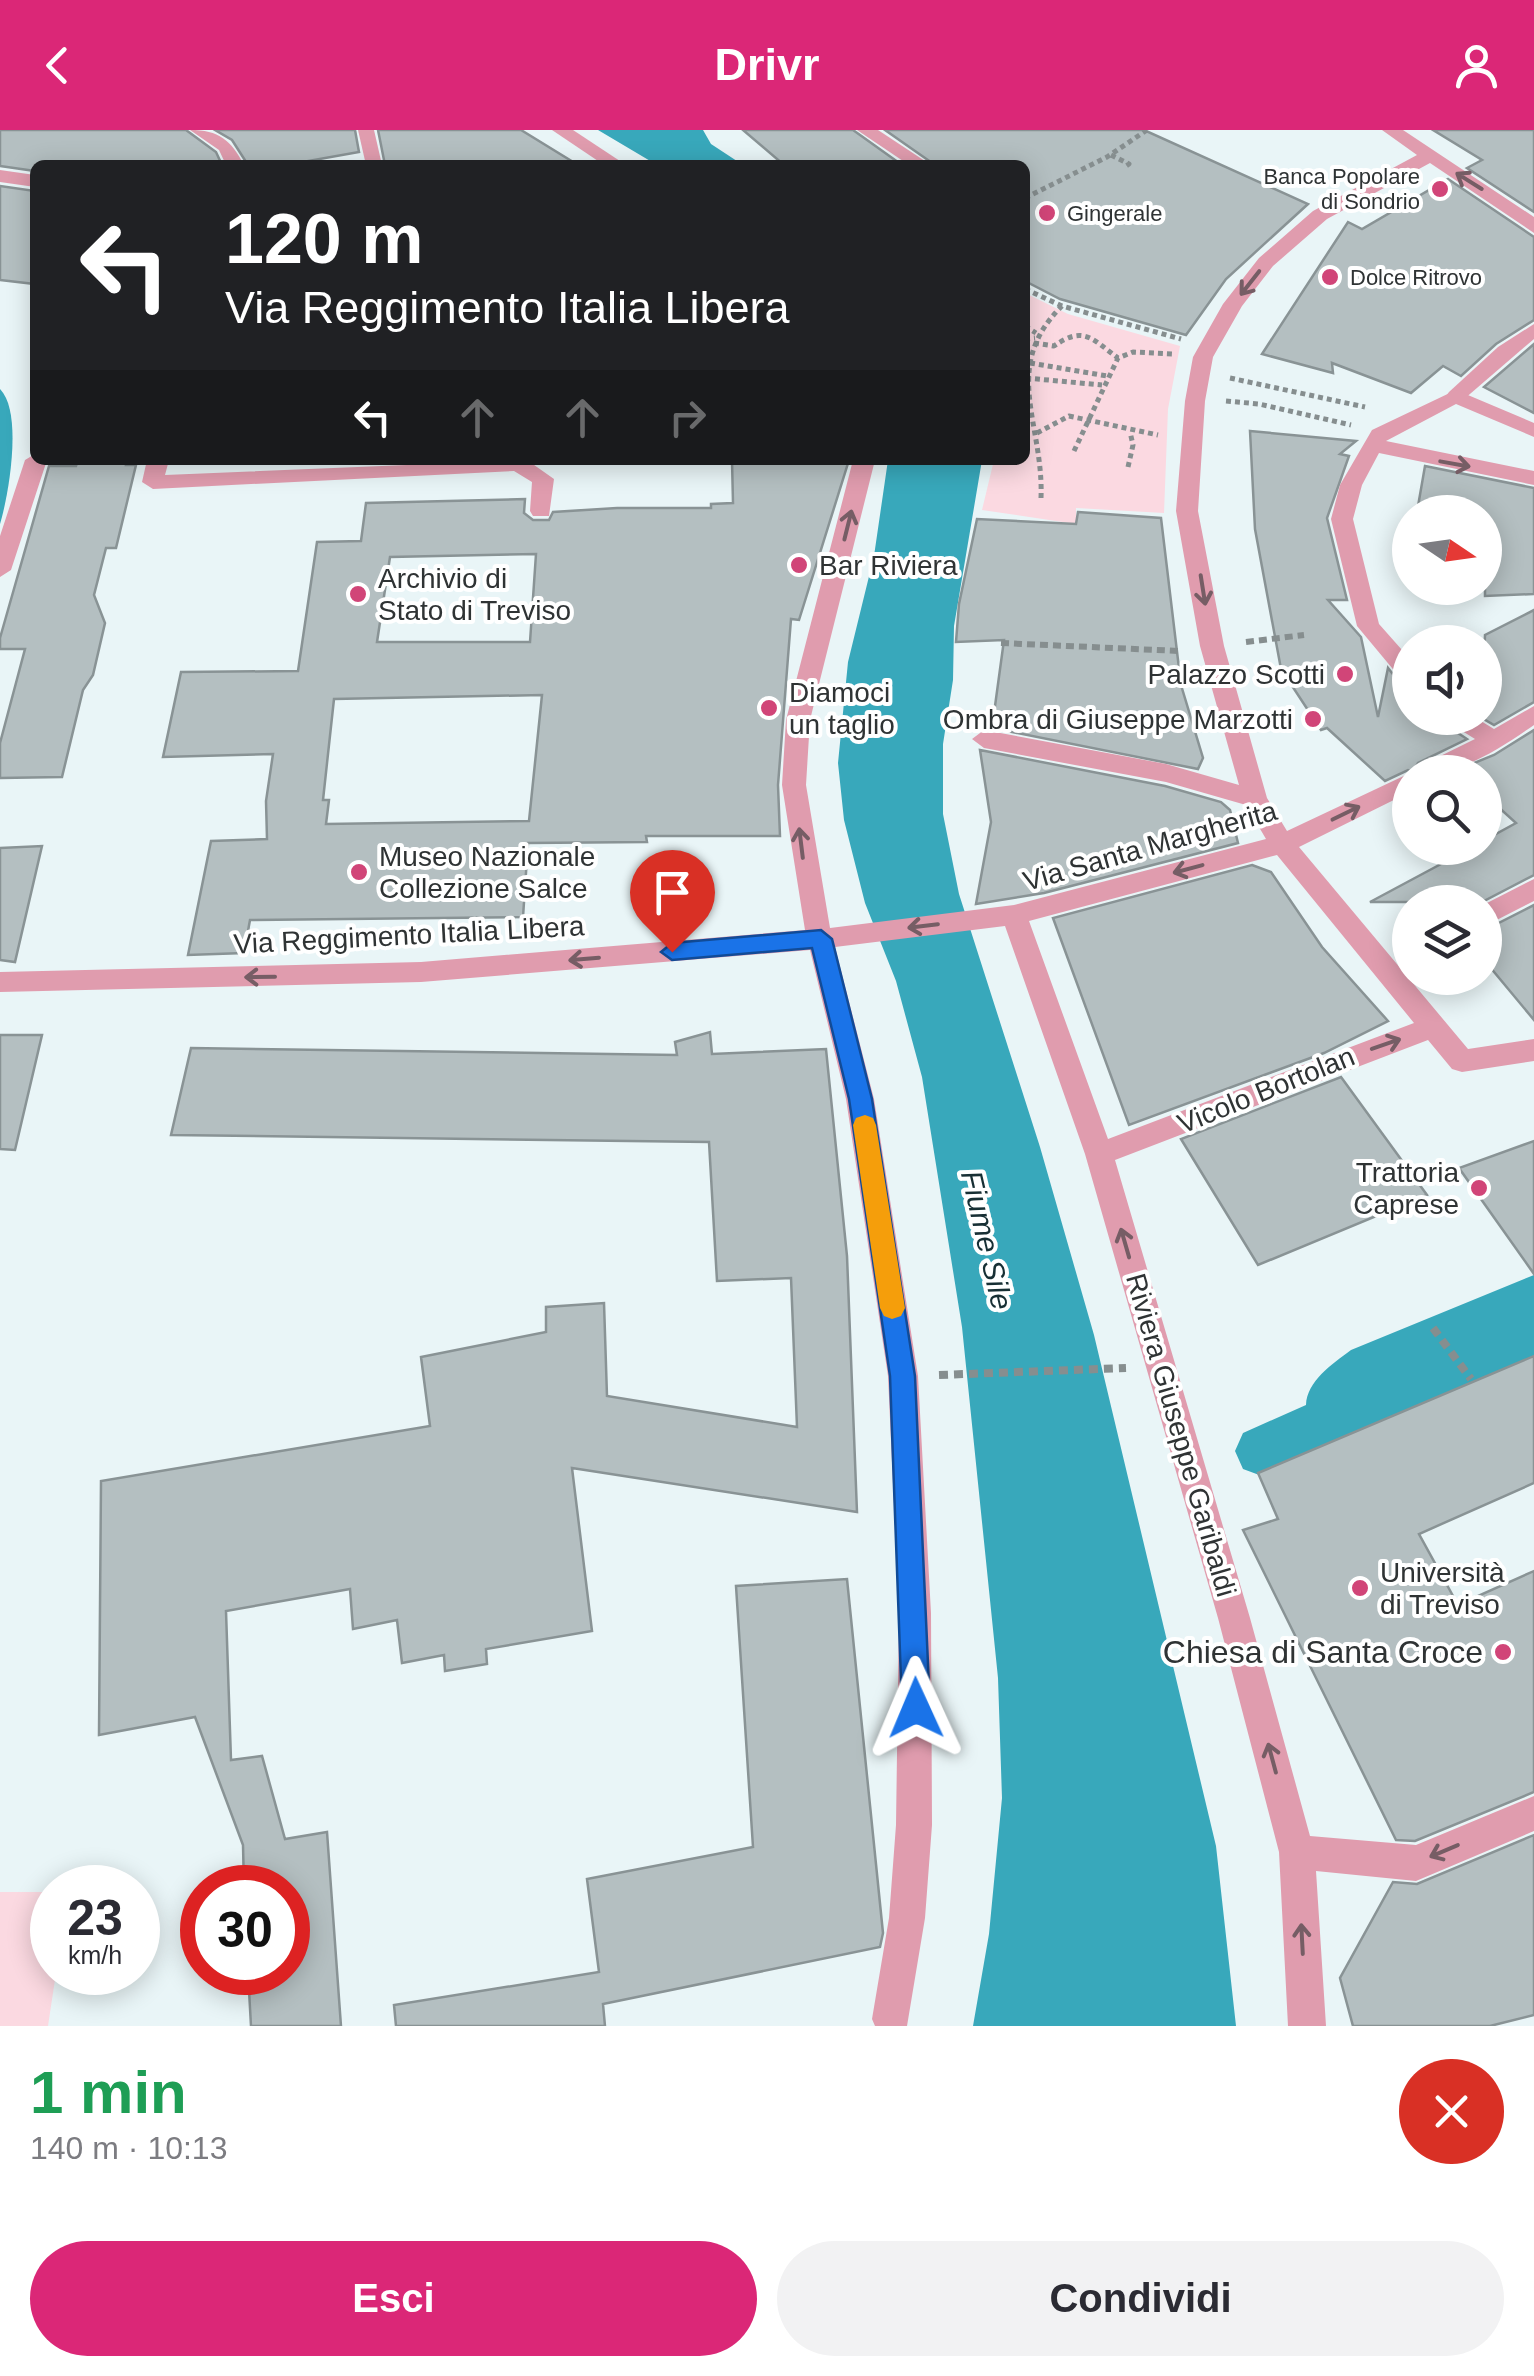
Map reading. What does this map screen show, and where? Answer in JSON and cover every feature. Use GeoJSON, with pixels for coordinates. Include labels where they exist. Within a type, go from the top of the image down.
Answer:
{"type":"FeatureCollection","features":[{"type":"Feature","properties":{"kind":"street"},"geometry":{"type":"LineString","coordinates":[[200,130],[226,146],[233,160]]}},
{"type":"Feature","properties":{"kind":"street"},"geometry":{"type":"LineString","coordinates":[[561,130],[609,160]]}},
{"type":"Feature","properties":{"kind":"street"},"geometry":{"type":"LineString","coordinates":[[866,130],[914,160]]}},
{"type":"Feature","properties":{"kind":"street"},"geometry":{"type":"LineString","coordinates":[[1391,130],[1510,206],[1534,227]]}},
{"type":"Feature","properties":{"kind":"street"},"geometry":{"type":"LineString","coordinates":[[1429,156],[1320,216],[1266,262],[1204,352],[1191,438],[1187,510],[1212,646],[1255,798],[1282,844],[1462,1061],[1534,1050]]}},
{"type":"Feature","properties":{"kind":"street"},"geometry":{"type":"LineString","coordinates":[[0,176],[30,180]]}},
{"type":"Feature","properties":{"kind":"street"},"geometry":{"type":"LineString","coordinates":[[1510,206],[1534,212]]}},
{"type":"Feature","properties":{"kind":"street"},"geometry":{"type":"LineString","coordinates":[[1392,653],[1368,626],[1342,519],[1351,485],[1376,446],[1378,435],[1456,396],[1504,351],[1534,330]]}},
{"type":"Feature","properties":{"kind":"street"},"geometry":{"type":"LineString","coordinates":[[1456,396],[1534,431]]}},
{"type":"Feature","properties":{"kind":"street"},"geometry":{"type":"LineString","coordinates":[[1376,446],[1534,478]]}},
{"type":"Feature","properties":{"kind":"street"},"geometry":{"type":"LineString","coordinates":[[0,570],[34,465]]}},
{"type":"Feature","properties":{"kind":"street"},"geometry":{"type":"LineString","coordinates":[[155,471],[466,465]]}},
{"type":"Feature","properties":{"kind":"street"},"geometry":{"type":"LineString","coordinates":[[520,465],[543,480],[541,511]]}},
{"type":"Feature","properties":{"kind":"street"},"geometry":{"type":"LineString","coordinates":[[863,465],[798,720],[794,785],[803,861],[860,1099],[903,1376],[915,1613],[914,1824],[907,1918],[891,2019]]}},
{"type":"Feature","properties":{"kind":"street"},"geometry":{"type":"LineString","coordinates":[[1463,755],[1534,714]]}},
{"type":"Feature","properties":{"kind":"street"},"geometry":{"type":"LineString","coordinates":[[1486,735],[1494,740]]}},
{"type":"Feature","properties":{"kind":"street"},"geometry":{"type":"LineString","coordinates":[[984,739],[1166,772],[1255,798]]}},
{"type":"Feature","properties":{"kind":"street","name":"Via Santa Margherita"},"geometry":{"type":"LineString","coordinates":[[867,933],[1014,915],[1282,844],[1392,791]]}},
{"type":"Feature","properties":{"kind":"street"},"geometry":{"type":"LineString","coordinates":[[1502,907],[1534,889]]}},
{"type":"Feature","properties":{"kind":"street","name":"Riviera Giuseppe Garibaldi"},"geometry":{"type":"LineString","coordinates":[[1014,915],[1099,1154],[1234,1618],[1296,1852],[1307,2026]]}},
{"type":"Feature","properties":{"kind":"street","name":"Via Reggimento Italia Libera"},"geometry":{"type":"LineString","coordinates":[[0,982],[421,972],[867,933]]}},
{"type":"Feature","properties":{"kind":"street","name":"Vicolo Bortolan"},"geometry":{"type":"LineString","coordinates":[[1099,1154],[1432,1027]]}},
{"type":"Feature","properties":{"kind":"street"},"geometry":{"type":"LineString","coordinates":[[1296,1852],[1416,1862],[1534,1814]]}},
{"type":"Feature","properties":{"kind":"lane"},"geometry":{"type":"LineString","coordinates":[[366,130],[373,160]]}},
{"type":"Feature","properties":{"kind":"path"},"geometry":{"type":"LineString","coordinates":[[1030,195],[1147,130]]}},
{"type":"Feature","properties":{"kind":"path"},"geometry":{"type":"LineString","coordinates":[[1110,154],[1129,164],[1126,166]]}},
{"type":"Feature","properties":{"kind":"path"},"geometry":{"type":"LineString","coordinates":[[1030,291],[1062,306],[1204,352]]}},
{"type":"Feature","properties":{"kind":"path"},"geometry":{"type":"LineString","coordinates":[[1062,306],[1046,317],[1035,338],[1030,363],[1107,376]]}},
{"type":"Feature","properties":{"kind":"path"},"geometry":{"type":"LineString","coordinates":[[1030,332],[1054,346],[1072,334],[1086,336],[1118,358]]}},
{"type":"Feature","properties":{"kind":"path"},"geometry":{"type":"LineString","coordinates":[[1030,339],[1035,338]]}},
{"type":"Feature","properties":{"kind":"path"},"geometry":{"type":"LineString","coordinates":[[1074,451],[1118,358],[1134,352],[1204,352]]}},
{"type":"Feature","properties":{"kind":"path"},"geometry":{"type":"LineString","coordinates":[[1030,378],[1102,385]]}},
{"type":"Feature","properties":{"kind":"path"},"geometry":{"type":"LineString","coordinates":[[1037,433],[1063,418],[1089,418],[1130,432],[1220,441],[1230,378],[1268,390],[1362,407]]}},
{"type":"Feature","properties":{"kind":"path"},"geometry":{"type":"LineString","coordinates":[[1226,401],[1259,404],[1353,426]]}},
{"type":"Feature","properties":{"kind":"path"},"geometry":{"type":"LineString","coordinates":[[1030,414],[1045,472],[1040,498]]}},
{"type":"Feature","properties":{"kind":"path"},"geometry":{"type":"LineString","coordinates":[[1128,467],[1130,432]]}},
{"type":"Feature","properties":{"kind":"path"},"geometry":{"type":"LineString","coordinates":[[1252,641],[1304,635]]}},
{"type":"Feature","properties":{"kind":"path"},"geometry":{"type":"LineString","coordinates":[[1000,643],[1174,652]]}},
{"type":"Feature","properties":{"kind":"path"},"geometry":{"type":"LineString","coordinates":[[1433,1328],[1470,1379]]}},
{"type":"Feature","properties":{"kind":"path"},"geometry":{"type":"LineString","coordinates":[[903,1376],[1120,1368]]}},
{"type":"Feature","properties":{"kind":"shaded area"},"geometry":{"type":"Polygon","coordinates":[[[1030,295],[1068,314],[1180,346],[1168,409],[1164,513],[1076,508],[1076,524],[982,510],[993,465],[1030,465],[1030,295]]]}},
{"type":"Feature","properties":{"kind":"shaded area"},"geometry":{"type":"Polygon","coordinates":[[[0,1892],[30,1892],[30,1995],[53,1995],[48,2026],[0,2026],[0,1892]]]}},
{"type":"Feature","properties":{"kind":"water"},"geometry":{"type":"Polygon","coordinates":[[[598,130],[703,130],[711,144],[735,160],[649,160],[598,130]]]}},
{"type":"Feature","properties":{"kind":"water"},"geometry":{"type":"Polygon","coordinates":[[[0,389],[7,400],[12,434],[10,474],[0,524],[0,389]]]}},
{"type":"Feature","properties":{"kind":"water","name":"Fiume Sile"},"geometry":{"type":"Polygon","coordinates":[[[887,465],[981,465],[954,626],[953,680],[943,744],[943,814],[959,894],[1040,1147],[1094,1335],[1216,1846],[1236,2026],[973,2026],[989,1934],[1002,1798],[998,1678],[962,1327],[922,1077],[896,981],[865,903],[844,820],[838,763],[848,662],[874,556],[887,465]]]}},
{"type":"Feature","properties":{"kind":"building"},"geometry":{"type":"Polygon","coordinates":[[[0,130],[186,130],[216,152],[220,160],[30,160],[30,170],[0,166],[0,130]]]}},
{"type":"Feature","properties":{"kind":"building"},"geometry":{"type":"Polygon","coordinates":[[[215,130],[355,130],[359,152],[314,160],[245,160],[232,140],[215,130]]]}},
{"type":"Feature","properties":{"kind":"building"},"geometry":{"type":"Polygon","coordinates":[[[378,130],[521,130],[570,160],[384,160],[378,130]]]}},
{"type":"Feature","properties":{"kind":"building"},"geometry":{"type":"Polygon","coordinates":[[[743,130],[853,130],[895,160],[778,160],[743,130]]]}},
{"type":"Feature","properties":{"kind":"building"},"geometry":{"type":"Polygon","coordinates":[[[885,130],[1144,130],[1308,204],[1226,279],[1186,335],[1060,299],[1030,284],[1030,160],[928,160],[885,130]]]}},
{"type":"Feature","properties":{"kind":"building"},"geometry":{"type":"Polygon","coordinates":[[[1433,130],[1534,130],[1534,212],[1467,168],[1482,160],[1433,130]]]}},
{"type":"Feature","properties":{"kind":"building"},"geometry":{"type":"Polygon","coordinates":[[[1448,179],[1534,237],[1534,320],[1496,344],[1461,376],[1443,366],[1411,393],[1332,363],[1333,373],[1262,354],[1348,222],[1362,229],[1448,179]]]}},
{"type":"Feature","properties":{"kind":"building"},"geometry":{"type":"Polygon","coordinates":[[[0,186],[30,190],[30,283],[0,280],[0,186]]]}},
{"type":"Feature","properties":{"kind":"building"},"geometry":{"type":"Polygon","coordinates":[[[1534,344],[1534,413],[1484,387],[1534,344]]]}},
{"type":"Feature","properties":{"kind":"building"},"geometry":{"type":"Polygon","coordinates":[[[1250,431],[1356,441],[1340,454],[1349,456],[1327,518],[1347,600],[1328,600],[1361,637],[1378,717],[1388,668],[1392,673],[1392,735],[1461,735],[1467,739],[1434,755],[1392,755],[1392,778],[1385,781],[1327,728],[1321,730],[1281,669],[1255,529],[1250,431]]]}},
{"type":"Feature","properties":{"kind":"building"},"geometry":{"type":"Polygon","coordinates":[[[136,465],[116,548],[106,548],[94,595],[105,623],[93,675],[83,690],[62,777],[0,778],[0,743],[25,649],[0,649],[0,638],[49,466],[136,465]]]}},
{"type":"Feature","properties":{"kind":"building"},"geometry":{"type":"Polygon","coordinates":[[[732,465],[847,465],[799,620],[791,619],[778,785],[780,836],[646,836],[647,842],[528,843],[523,917],[250,920],[244,953],[188,955],[211,841],[267,839],[266,801],[273,754],[163,757],[181,672],[298,671],[317,542],[361,541],[366,503],[525,499],[524,513],[533,520],[549,520],[553,512],[711,508],[711,504],[733,503],[732,465]],[[536,554],[390,557],[377,642],[530,642],[536,554]],[[542,695],[334,699],[323,800],[329,800],[326,824],[529,821],[542,695]]]}},
{"type":"Feature","properties":{"kind":"building"},"geometry":{"type":"Polygon","coordinates":[[[1425,466],[1534,488],[1534,594],[1502,595],[1502,495],[1420,495],[1425,466]]]}},
{"type":"Feature","properties":{"kind":"building"},"geometry":{"type":"Polygon","coordinates":[[[1078,512],[1161,518],[1181,685],[1203,758],[1198,769],[992,728],[1004,640],[956,642],[959,604],[977,519],[1076,524],[1078,512]]]}},
{"type":"Feature","properties":{"kind":"building"},"geometry":{"type":"Polygon","coordinates":[[[1534,610],[1534,702],[1502,720],[1502,626],[1534,610]]]}},
{"type":"Feature","properties":{"kind":"building"},"geometry":{"type":"Polygon","coordinates":[[[1534,730],[1534,875],[1502,892],[1502,885],[1402,885],[1439,865],[1502,865],[1502,831],[1516,823],[1502,810],[1502,755],[1494,755],[1534,730]]]}},
{"type":"Feature","properties":{"kind":"building"},"geometry":{"type":"Polygon","coordinates":[[[980,750],[1165,786],[1221,802],[1230,810],[1238,843],[1044,893],[976,904],[991,822],[980,750]]]}},
{"type":"Feature","properties":{"kind":"building"},"geometry":{"type":"Polygon","coordinates":[[[42,846],[15,962],[0,960],[0,848],[42,846]]]}},
{"type":"Feature","properties":{"kind":"building"},"geometry":{"type":"Polygon","coordinates":[[[1252,865],[1271,872],[1322,947],[1388,1021],[1324,1053],[1129,1125],[1053,918],[1252,865]]]}},
{"type":"Feature","properties":{"kind":"building"},"geometry":{"type":"Polygon","coordinates":[[[1392,890],[1392,902],[1370,902],[1392,890]]]}},
{"type":"Feature","properties":{"kind":"building"},"geometry":{"type":"Polygon","coordinates":[[[1534,905],[1534,1020],[1502,981],[1502,921],[1534,905]]]}},
{"type":"Feature","properties":{"kind":"building"},"geometry":{"type":"Polygon","coordinates":[[[710,1032],[712,1054],[826,1049],[847,1256],[857,1512],[572,1468],[592,1631],[486,1649],[487,1664],[445,1671],[444,1655],[402,1663],[397,1620],[353,1629],[350,1589],[226,1611],[231,1760],[262,1756],[285,1839],[327,1832],[341,2026],[251,2026],[249,1995],[310,1995],[310,1865],[243,1865],[243,1845],[195,1717],[99,1735],[101,1481],[430,1426],[421,1357],[546,1332],[546,1307],[604,1303],[607,1396],[797,1427],[791,1278],[717,1281],[709,1142],[171,1135],[191,1048],[677,1055],[675,1042],[710,1032]]]}},
{"type":"Feature","properties":{"kind":"building"},"geometry":{"type":"Polygon","coordinates":[[[0,1035],[42,1035],[15,1150],[0,1149],[0,1035]]]}},
{"type":"Feature","properties":{"kind":"building"},"geometry":{"type":"Polygon","coordinates":[[[1341,1077],[1427,1195],[1258,1265],[1181,1139],[1341,1077]]]}},
{"type":"Feature","properties":{"kind":"building"},"geometry":{"type":"Polygon","coordinates":[[[1534,1141],[1534,1274],[1459,1168],[1534,1141]]]}},
{"type":"Feature","properties":{"kind":"building","name":"Università di Treviso"},"geometry":{"type":"Polygon","coordinates":[[[1534,1356],[1534,1483],[1419,1534],[1458,1605],[1534,1571],[1534,1792],[1415,1841],[1396,1840],[1243,1530],[1278,1519],[1258,1473],[1534,1356]]]}},
{"type":"Feature","properties":{"kind":"building"},"geometry":{"type":"Polygon","coordinates":[[[847,1579],[883,1933],[880,1947],[603,2004],[605,2026],[396,2026],[394,2005],[599,1972],[587,1879],[753,1847],[736,1586],[847,1579]]]}},
{"type":"Feature","properties":{"kind":"building"},"geometry":{"type":"Polygon","coordinates":[[[1534,1835],[1534,2015],[1490,2026],[1353,2026],[1340,1978],[1393,1882],[1417,1884],[1534,1835]]]}},
{"type":"Feature","properties":{"kind":"waterway"},"geometry":{"type":"LineString","coordinates":[[1331,1402],[1347,1383],[1396,1353],[1534,1297]]}},
{"type":"Feature","properties":{"kind":"waterway"},"geometry":{"type":"LineString","coordinates":[[1262,1451],[1534,1331]]}},
{"type":"Feature","properties":{"kind":"slow traffic"},"geometry":{"type":"LineString","coordinates":[[865,1125],[892,1308]]}},
{"type":"Feature","properties":{"kind":"place","name":"Banca Popolare di Sondrio"},"geometry":{"type":"Point","coordinates":[1440,189]}},
{"type":"Feature","properties":{"kind":"place","name":"Gingerale"},"geometry":{"type":"Point","coordinates":[1047,213]}},
{"type":"Feature","properties":{"kind":"place","name":"Dolce Ritrovo"},"geometry":{"type":"Point","coordinates":[1330,277]}},
{"type":"Feature","properties":{"kind":"place","name":"Bar Riviera"},"geometry":{"type":"Point","coordinates":[799,565]}},
{"type":"Feature","properties":{"kind":"place","name":"Archivio di Stato di Treviso"},"geometry":{"type":"Point","coordinates":[358,594]}},
{"type":"Feature","properties":{"kind":"place","name":"Palazzo Scotti"},"geometry":{"type":"Point","coordinates":[1345,674]}},
{"type":"Feature","properties":{"kind":"place","name":"Diamoci un taglio"},"geometry":{"type":"Point","coordinates":[769,708]}},
{"type":"Feature","properties":{"kind":"place","name":"Ombra di Giuseppe Marzotti"},"geometry":{"type":"Point","coordinates":[1313,719]}},
{"type":"Feature","properties":{"kind":"place","name":"Museo Nazionale Collezione Salce"},"geometry":{"type":"Point","coordinates":[359,872]}},
{"type":"Feature","properties":{"kind":"place","name":"Trattoria Caprese"},"geometry":{"type":"Point","coordinates":[1479,1188]}},
{"type":"Feature","properties":{"kind":"place","name":"Università di Treviso"},"geometry":{"type":"Point","coordinates":[1360,1588]}},
{"type":"Feature","properties":{"kind":"place","name":"Chiesa di Santa Croce"},"geometry":{"type":"Point","coordinates":[1503,1652]}},
{"type":"Feature","properties":{"kind":"route"},"geometry":{"type":"LineString","coordinates":[[672,952],[821,939],[860,1099],[903,1376],[916,1708]]}}]}
